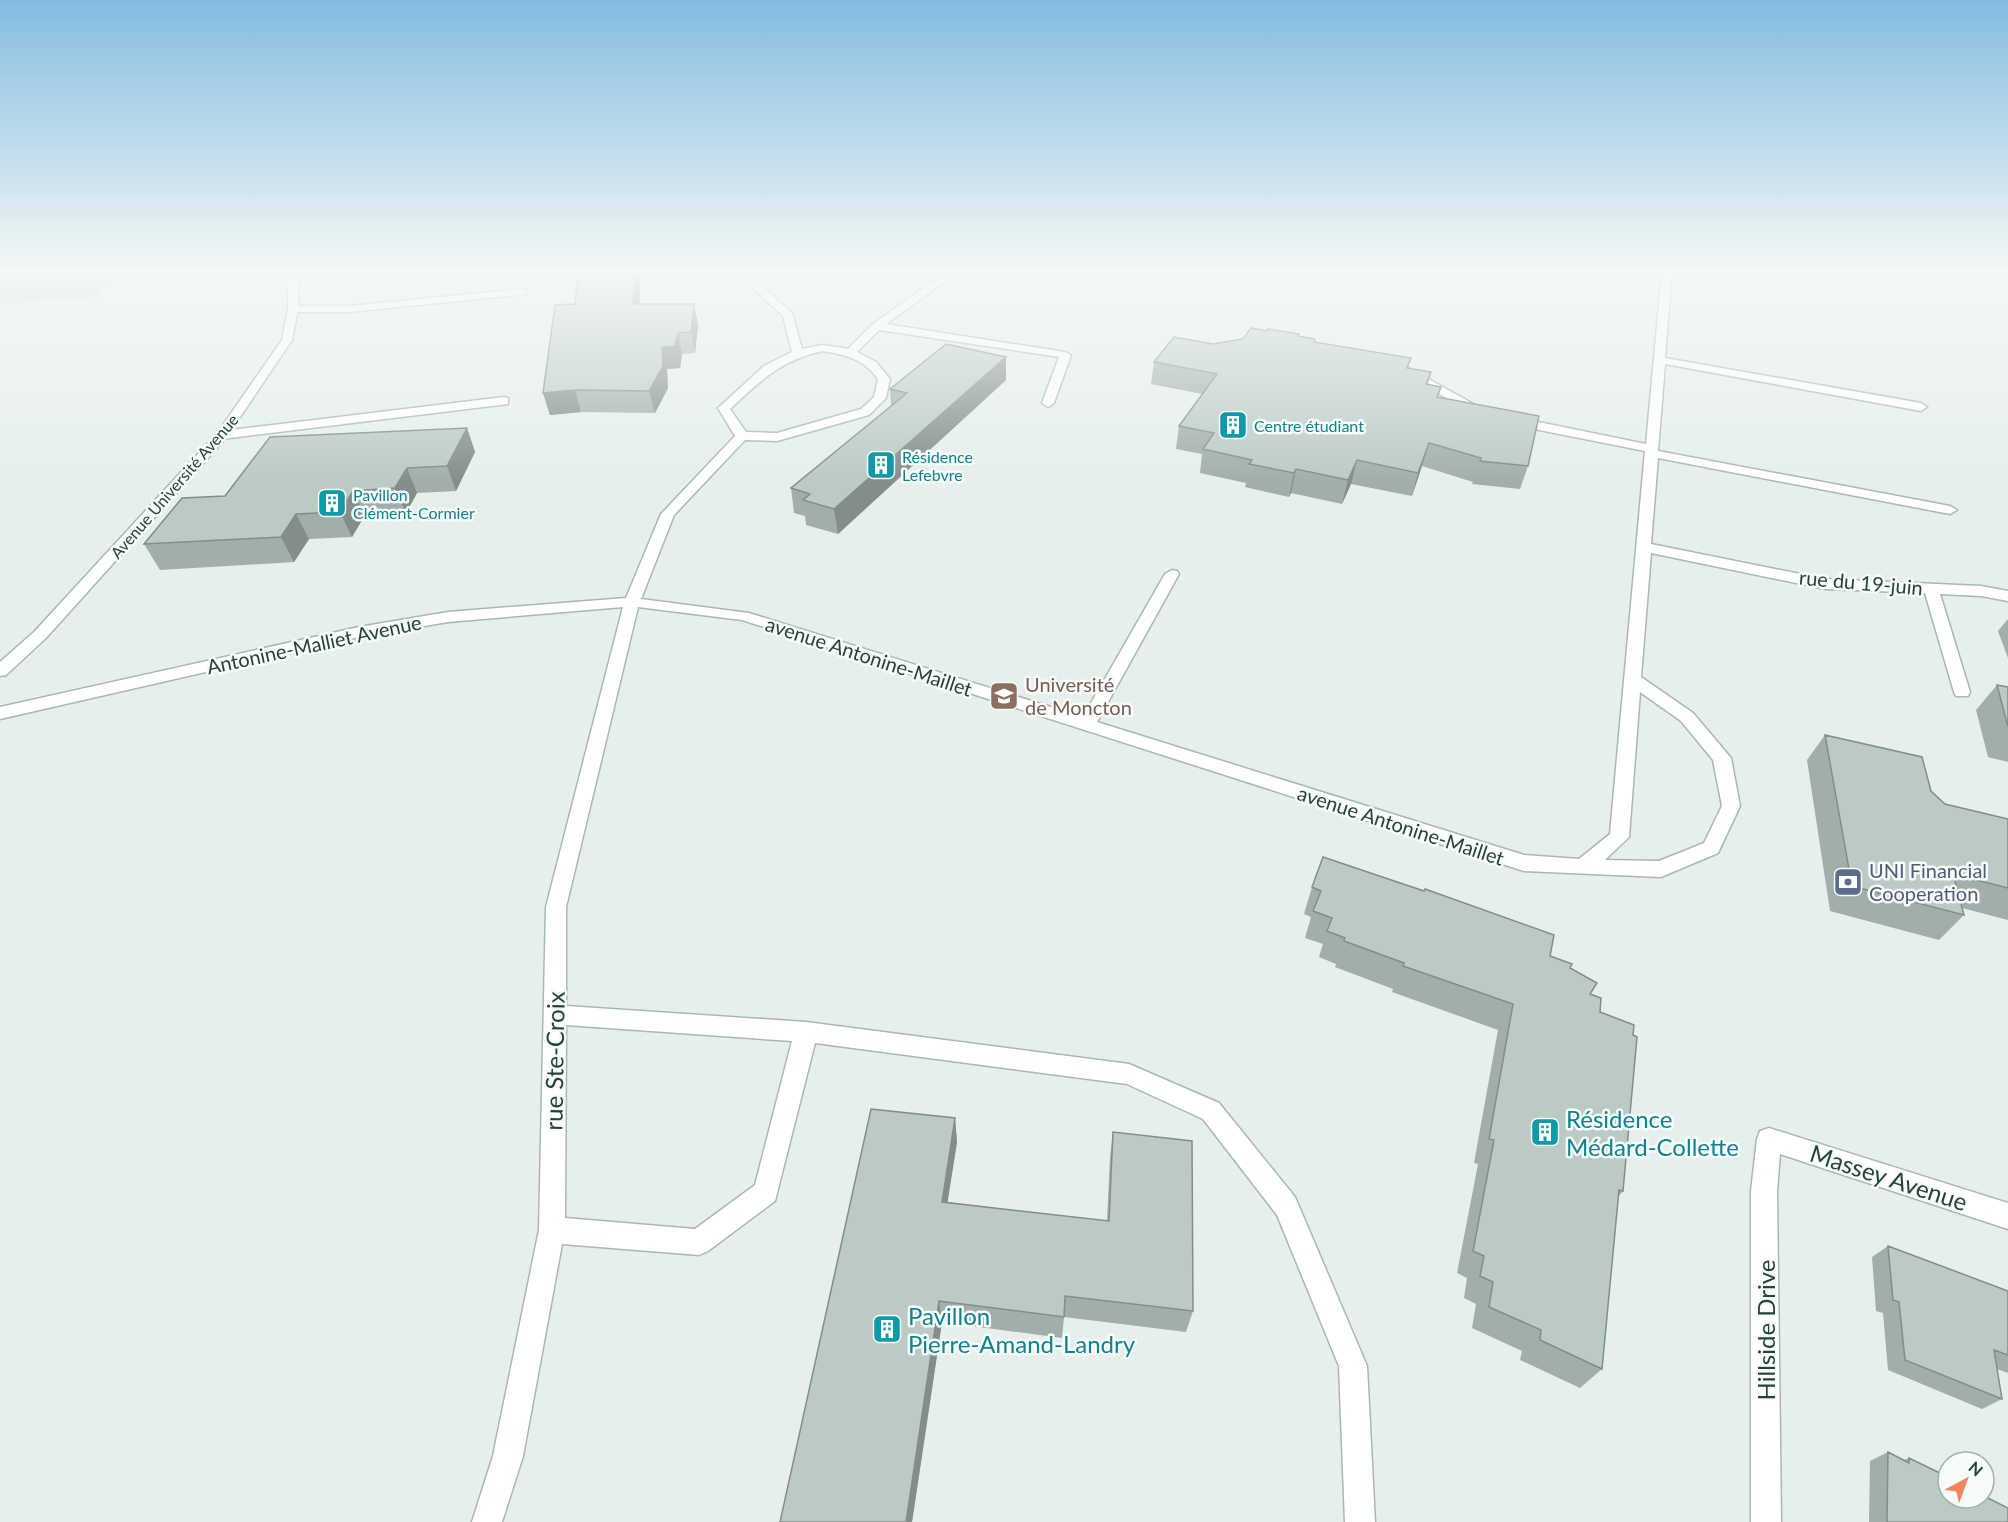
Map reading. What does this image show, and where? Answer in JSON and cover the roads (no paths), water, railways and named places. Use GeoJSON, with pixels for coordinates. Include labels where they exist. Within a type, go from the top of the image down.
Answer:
{"type":"FeatureCollection","features":[{"type":"Feature","properties":{"kind":"street","name":"Avenue Université Avenue"},"geometry":{"type":"LineString","coordinates":[[0,671],[40,635],[222,435],[286,342]]}},
{"type":"Feature","properties":{"kind":"street"},"geometry":{"type":"LineString","coordinates":[[795,342],[797,352]]}},
{"type":"Feature","properties":{"kind":"street"},"geometry":{"type":"LineString","coordinates":[[851,352],[861,342]]}},
{"type":"Feature","properties":{"kind":"street"},"geometry":{"type":"LineString","coordinates":[[981,342],[1065,355],[1048,403]]}},
{"type":"Feature","properties":{"kind":"street"},"geometry":{"type":"LineString","coordinates":[[1583,867],[1619,837],[1661,342]]}},
{"type":"Feature","properties":{"kind":"street"},"geometry":{"type":"LineString","coordinates":[[823,348],[851,352],[876,365],[884,378],[880,398],[865,412],[777,437],[742,436],[724,408],[771,365],[797,352],[823,348]]}},
{"type":"Feature","properties":{"kind":"street"},"geometry":{"type":"LineString","coordinates":[[1659,360],[1921,407]]}},
{"type":"Feature","properties":{"kind":"street"},"geometry":{"type":"LineString","coordinates":[[1398,369],[1409,371],[1484,416],[1950,510]]}},
{"type":"Feature","properties":{"kind":"street"},"geometry":{"type":"LineString","coordinates":[[222,435],[504,401]]}},
{"type":"Feature","properties":{"kind":"street","name":"rue Ste-Croix"},"geometry":{"type":"LineString","coordinates":[[487,1522],[508,1456],[552,1230],[556,907],[632,602],[668,514],[742,436]]}},
{"type":"Feature","properties":{"kind":"street","name":"rue du 19-juin"},"geometry":{"type":"LineString","coordinates":[[1643,548],[1825,584],[1981,591],[2008,596]]}},
{"type":"Feature","properties":{"kind":"street"},"geometry":{"type":"LineString","coordinates":[[1087,725],[1172,574]]}},
{"type":"Feature","properties":{"kind":"street"},"geometry":{"type":"LineString","coordinates":[[1931,588],[1962,692]]}},
{"type":"Feature","properties":{"kind":"street","name":"Antonine-Malliet Avenue"},"geometry":{"type":"LineString","coordinates":[[0,713],[370,630],[448,617],[632,602]]}},
{"type":"Feature","properties":{"kind":"street","name":"avenue Antonine-Maillet"},"geometry":{"type":"LineString","coordinates":[[632,602],[744,616],[1524,863],[1661,869],[1711,848],[1731,806],[1722,758],[1687,717],[1632,678]]}},
{"type":"Feature","properties":{"kind":"street"},"geometry":{"type":"LineString","coordinates":[[555,1015],[806,1032],[1129,1074],[1210,1111],[1286,1206],[1353,1366],[1360,1522]]}},
{"type":"Feature","properties":{"kind":"street"},"geometry":{"type":"LineString","coordinates":[[552,1230],[699,1242],[766,1192],[806,1032]]}},
{"type":"Feature","properties":{"kind":"street","name":"Massey Avenue"},"geometry":{"type":"LineString","coordinates":[[1769,1138],[2008,1216]]}},
{"type":"Feature","properties":{"kind":"street","name":"Hillside Drive"},"geometry":{"type":"LineString","coordinates":[[1766,1522],[1764,1191],[1769,1138]]}},
{"type":"Feature","properties":{"kind":"place","name":"Centre étudiant"},"geometry":{"type":"Point","coordinates":[1233,425]}},
{"type":"Feature","properties":{"kind":"place","name":"Résidence Lefebvre"},"geometry":{"type":"Point","coordinates":[881,465]}},
{"type":"Feature","properties":{"kind":"place","name":"Pavillon Clément-Cormier"},"geometry":{"type":"Point","coordinates":[332,503]}},
{"type":"Feature","properties":{"kind":"place","name":"Université de Moncton"},"geometry":{"type":"Point","coordinates":[1004,696]}},
{"type":"Feature","properties":{"kind":"place","name":"UNI Financial Cooperation"},"geometry":{"type":"Point","coordinates":[1848,882]}},
{"type":"Feature","properties":{"kind":"place","name":"Résidence Médard-Collette"},"geometry":{"type":"Point","coordinates":[1545,1132]}},
{"type":"Feature","properties":{"kind":"place","name":"Pavillon Pierre-Amand-Landry"},"geometry":{"type":"Point","coordinates":[887,1329]}}]}
